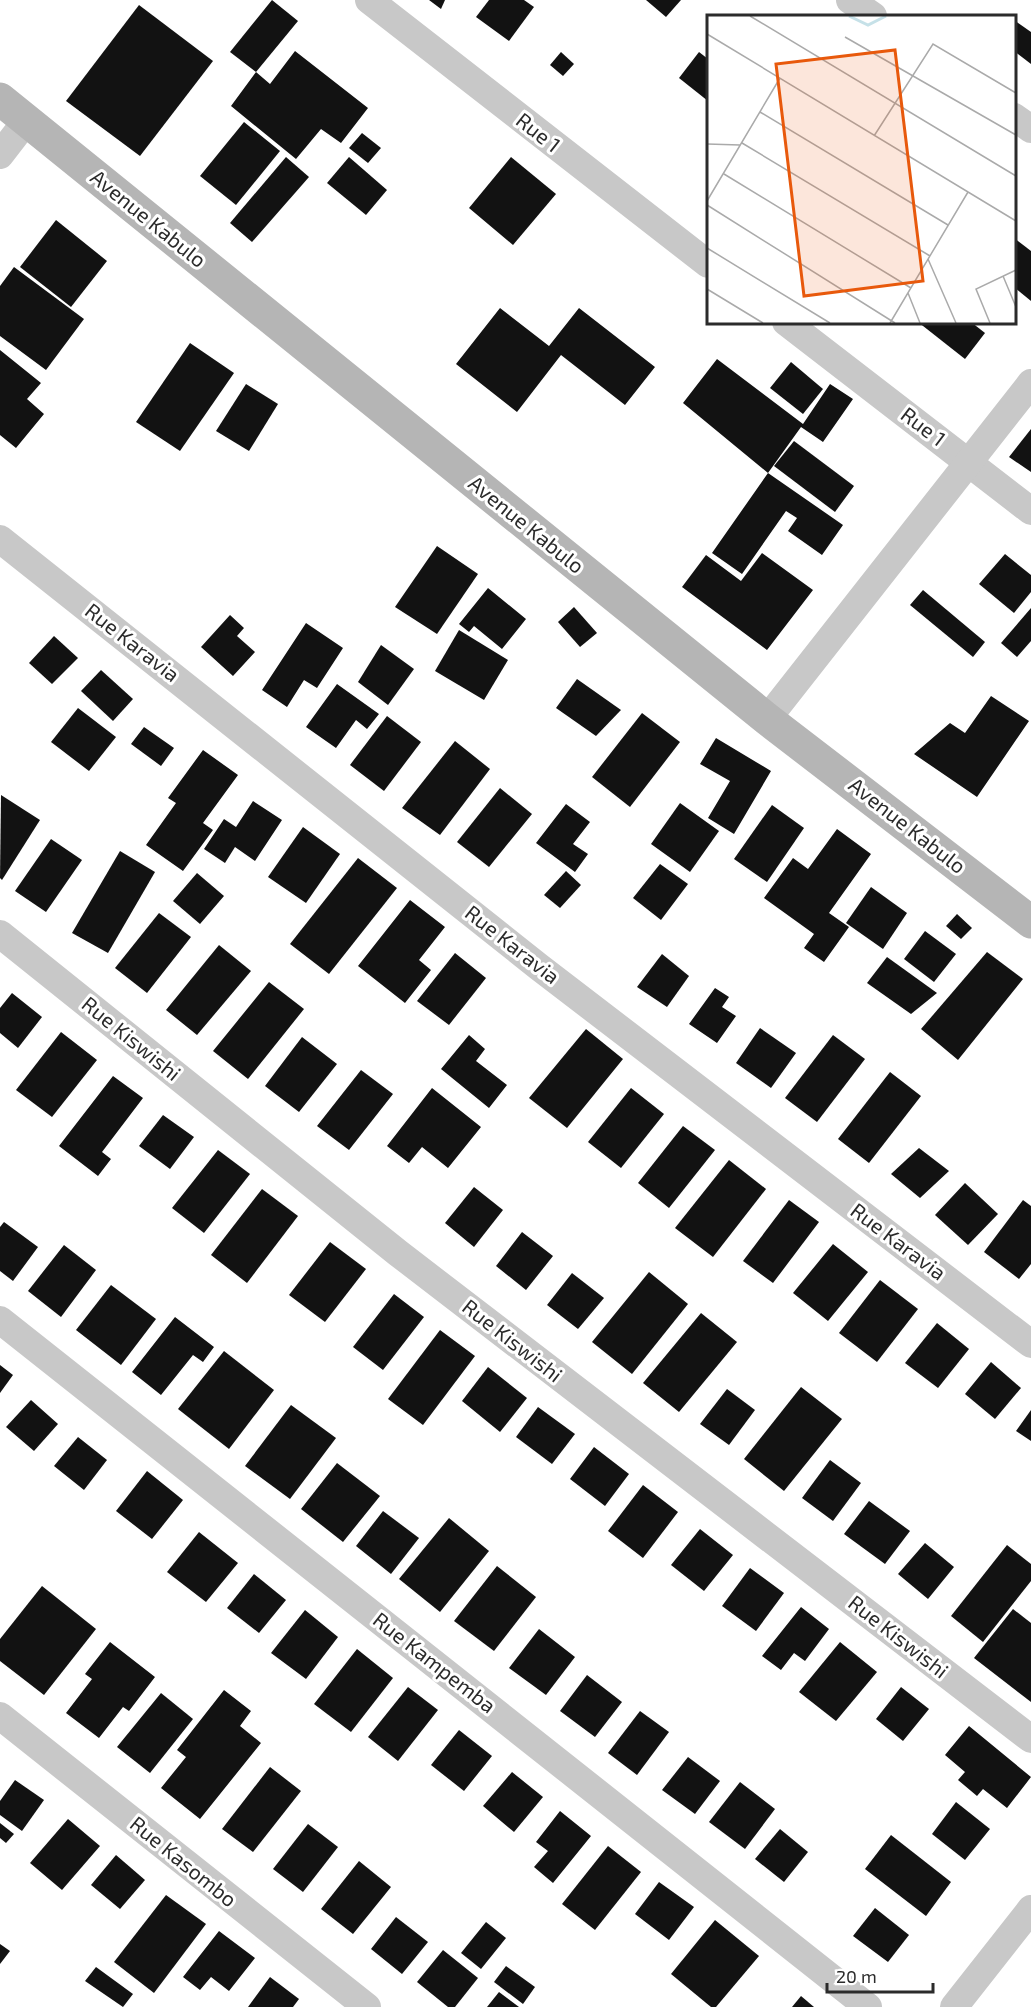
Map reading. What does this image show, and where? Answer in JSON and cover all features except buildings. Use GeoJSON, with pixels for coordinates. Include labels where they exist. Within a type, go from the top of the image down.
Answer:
{"type":"FeatureCollection","features":[{"type":"Feature","properties":{"kind":"street","name":"Rue 1"},"geometry":{"type":"LineString","coordinates":[[369,0],[707,263]]}},
{"type":"Feature","properties":{"kind":"street"},"geometry":{"type":"LineString","coordinates":[[849,0],[872,15]]}},
{"type":"Feature","properties":{"kind":"street","name":"Avenue Kabulo"},"geometry":{"type":"LineString","coordinates":[[0,99],[767,719],[1031,922]]}},
{"type":"Feature","properties":{"kind":"street"},"geometry":{"type":"LineString","coordinates":[[1016,118],[1031,129]]}},
{"type":"Feature","properties":{"kind":"street"},"geometry":{"type":"LineString","coordinates":[[0,155],[27,120]]}},
{"type":"Feature","properties":{"kind":"street","name":"Rue 1"},"geometry":{"type":"LineString","coordinates":[[789,324],[1031,511]]}},
{"type":"Feature","properties":{"kind":"street"},"geometry":{"type":"LineString","coordinates":[[767,719],[1031,383]]}},
{"type":"Feature","properties":{"kind":"street","name":"Rue Karavia"},"geometry":{"type":"LineString","coordinates":[[0,539],[538,967],[1031,1344]]}},
{"type":"Feature","properties":{"kind":"street","name":"Rue Kiswishi"},"geometry":{"type":"LineString","coordinates":[[0,934],[398,1253],[1031,1739]]}},
{"type":"Feature","properties":{"kind":"street","name":"Rue Kampemba"},"geometry":{"type":"LineString","coordinates":[[0,1320],[868,2007]]}},
{"type":"Feature","properties":{"kind":"street","name":"Rue Kasombo"},"geometry":{"type":"LineString","coordinates":[[0,1716],[367,2007]]}},
{"type":"Feature","properties":{"kind":"street"},"geometry":{"type":"LineString","coordinates":[[954,2007],[1031,1909]]}}]}
